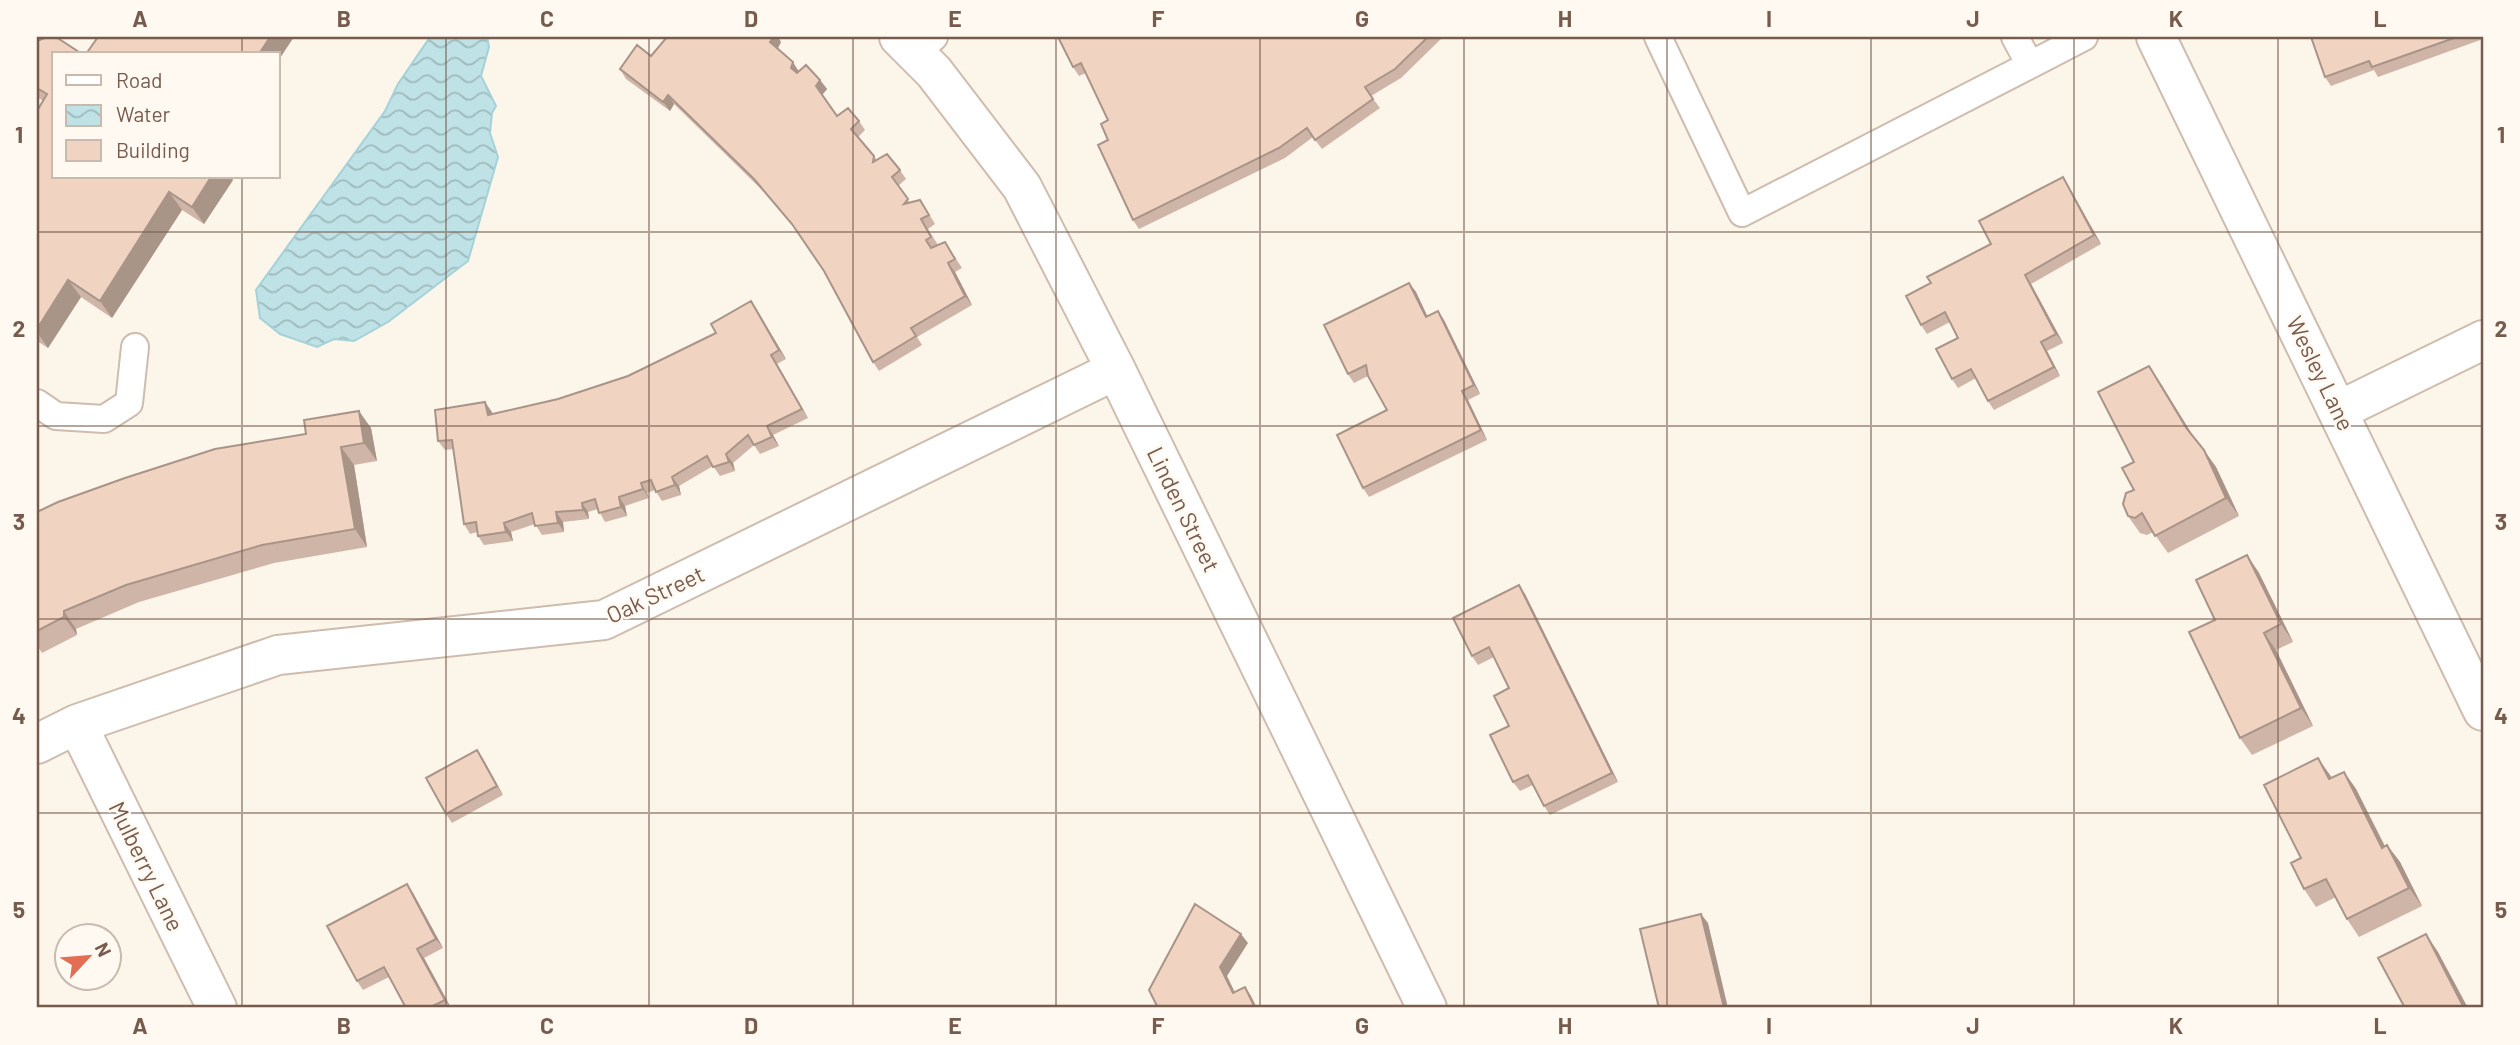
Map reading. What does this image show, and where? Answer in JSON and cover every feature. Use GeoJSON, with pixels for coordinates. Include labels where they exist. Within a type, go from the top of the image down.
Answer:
{"type":"FeatureCollection","features":[{"type":"Feature","properties":{"kind":"street","name":"Wesley Lane"},"geometry":{"type":"LineString","coordinates":[[2156,37],[2340,410],[2483,710]]}},
{"type":"Feature","properties":{"kind":"street","name":"Linden Street"},"geometry":{"type":"LineString","coordinates":[[916,42],[934,72],[1022,187],[1116,370],[1427,1008]]}},
{"type":"Feature","properties":{"kind":"street"},"geometry":{"type":"LineString","coordinates":[[2340,410],[2483,340]]}},
{"type":"Feature","properties":{"kind":"street","name":"Oak Street"},"geometry":{"type":"LineString","coordinates":[[37,744],[78,724],[278,655],[604,620],[1116,370]]}},
{"type":"Feature","properties":{"kind":"street","name":"Mulberry Lane"},"geometry":{"type":"LineString","coordinates":[[78,724],[217,1008]]}},
{"type":"Feature","properties":{"kind":"lane"},"geometry":{"type":"LineString","coordinates":[[1658,37],[1742,213],[2084,37]]}},
{"type":"Feature","properties":{"kind":"lane"},"geometry":{"type":"LineString","coordinates":[[2015,37],[2030,65]]}},
{"type":"Feature","properties":{"kind":"lane"},"geometry":{"type":"LineString","coordinates":[[37,403],[56,416],[104,419],[129,403],[135,347]]}},
{"type":"Feature","properties":{"kind":"water"},"geometry":{"type":"Polygon","coordinates":[[[430,37],[487,37],[489,47],[481,76],[496,106],[492,113],[490,133],[498,157],[468,261],[388,322],[354,341],[334,339],[317,347],[280,334],[260,318],[256,290],[385,111],[398,84],[430,37]]]}},
{"type":"Feature","properties":{"kind":"building"},"geometry":{"type":"Polygon","coordinates":[[[56,37],[79,52],[52,52],[52,178],[210,178],[192,207],[169,192],[100,301],[68,280],[37,329],[37,111],[47,94],[37,88],[37,41],[56,37]]]}},
{"type":"Feature","properties":{"kind":"building"},"geometry":{"type":"Polygon","coordinates":[[[98,37],[270,37],[260,52],[87,52],[98,37]]]}},
{"type":"Feature","properties":{"kind":"building"},"geometry":{"type":"Polygon","coordinates":[[[667,37],[773,37],[770,42],[793,62],[791,68],[797,73],[806,65],[820,80],[816,86],[837,116],[848,108],[859,121],[851,129],[874,156],[873,162],[887,154],[900,170],[892,177],[908,199],[904,204],[920,200],[929,215],[921,219],[931,237],[926,240],[931,248],[945,242],[955,259],[948,263],[965,296],[911,328],[916,336],[873,362],[824,271],[792,224],[754,179],[668,95],[663,102],[620,69],[637,45],[651,56],[667,37]]]}},
{"type":"Feature","properties":{"kind":"building"},"geometry":{"type":"Polygon","coordinates":[[[1058,37],[1428,37],[1395,69],[1365,87],[1373,99],[1315,140],[1307,128],[1279,148],[1133,220],[1098,145],[1108,140],[1101,124],[1108,120],[1081,63],[1073,67],[1058,37]]]}},
{"type":"Feature","properties":{"kind":"building"},"geometry":{"type":"Polygon","coordinates":[[[2311,37],[2457,37],[2372,67],[2369,61],[2325,77],[2311,37]]]}},
{"type":"Feature","properties":{"kind":"building"},"geometry":{"type":"Polygon","coordinates":[[[2063,177],[2094,235],[2025,275],[2056,334],[2041,342],[2054,367],[1988,401],[1971,369],[1952,379],[1936,349],[1958,338],[1945,312],[1921,325],[1906,296],[1931,283],[1927,277],[1991,244],[1979,221],[2063,177]]]}},
{"type":"Feature","properties":{"kind":"building"},"geometry":{"type":"Polygon","coordinates":[[[1409,283],[1426,317],[1438,311],[1474,385],[1462,391],[1481,430],[1363,488],[1337,435],[1387,410],[1368,376],[1366,365],[1348,374],[1324,325],[1409,283]]]}},
{"type":"Feature","properties":{"kind":"building"},"geometry":{"type":"Polygon","coordinates":[[[751,301],[779,350],[771,355],[802,409],[767,426],[772,437],[754,445],[748,435],[726,454],[729,462],[713,467],[707,456],[672,477],[675,485],[656,492],[651,480],[641,483],[643,489],[619,497],[621,507],[599,513],[595,499],[582,503],[583,510],[556,512],[558,523],[535,526],[532,513],[504,523],[506,532],[478,536],[476,522],[464,524],[452,440],[438,441],[435,410],[485,402],[488,415],[558,399],[628,376],[716,333],[711,324],[751,301]]]}},
{"type":"Feature","properties":{"kind":"building"},"geometry":{"type":"Polygon","coordinates":[[[2149,366],[2187,429],[2204,450],[2226,498],[2155,536],[2142,513],[2135,518],[2128,516],[2123,504],[2126,493],[2134,490],[2122,468],[2134,462],[2098,392],[2149,366]]]}},
{"type":"Feature","properties":{"kind":"building"},"geometry":{"type":"Polygon","coordinates":[[[359,411],[364,443],[341,447],[355,529],[262,545],[126,585],[64,611],[64,617],[37,631],[37,512],[125,478],[215,449],[306,434],[304,420],[359,411]]]}},
{"type":"Feature","properties":{"kind":"building"},"geometry":{"type":"Polygon","coordinates":[[[2247,555],[2281,624],[2264,633],[2301,708],[2240,738],[2189,632],[2215,620],[2196,580],[2247,555]]]}},
{"type":"Feature","properties":{"kind":"building"},"geometry":{"type":"Polygon","coordinates":[[[1519,585],[1612,773],[1544,806],[1528,775],[1513,782],[1490,735],[1509,726],[1494,696],[1509,688],[1489,647],[1472,656],[1453,618],[1519,585]]]}},
{"type":"Feature","properties":{"kind":"building"},"geometry":{"type":"Polygon","coordinates":[[[477,750],[497,786],[446,814],[426,778],[477,750]]]}},
{"type":"Feature","properties":{"kind":"building"},"geometry":{"type":"Polygon","coordinates":[[[2318,758],[2329,779],[2344,772],[2382,848],[2387,845],[2409,888],[2347,919],[2326,879],[2304,889],[2291,863],[2301,858],[2264,785],[2318,758]]]}},
{"type":"Feature","properties":{"kind":"building"},"geometry":{"type":"Polygon","coordinates":[[[407,884],[436,939],[417,949],[445,1000],[429,1008],[406,1008],[384,967],[357,981],[327,926],[407,884]]]}},
{"type":"Feature","properties":{"kind":"building"},"geometry":{"type":"Polygon","coordinates":[[[1195,904],[1241,934],[1220,967],[1233,993],[1245,987],[1255,1008],[1158,1008],[1149,990],[1195,904]]]}},
{"type":"Feature","properties":{"kind":"building"},"geometry":{"type":"Polygon","coordinates":[[[1701,914],[1724,1008],[1659,1008],[1640,929],[1701,914]]]}},
{"type":"Feature","properties":{"kind":"building"},"geometry":{"type":"Polygon","coordinates":[[[2426,934],[2464,1008],[2405,1008],[2378,958],[2426,934]]]}}]}
